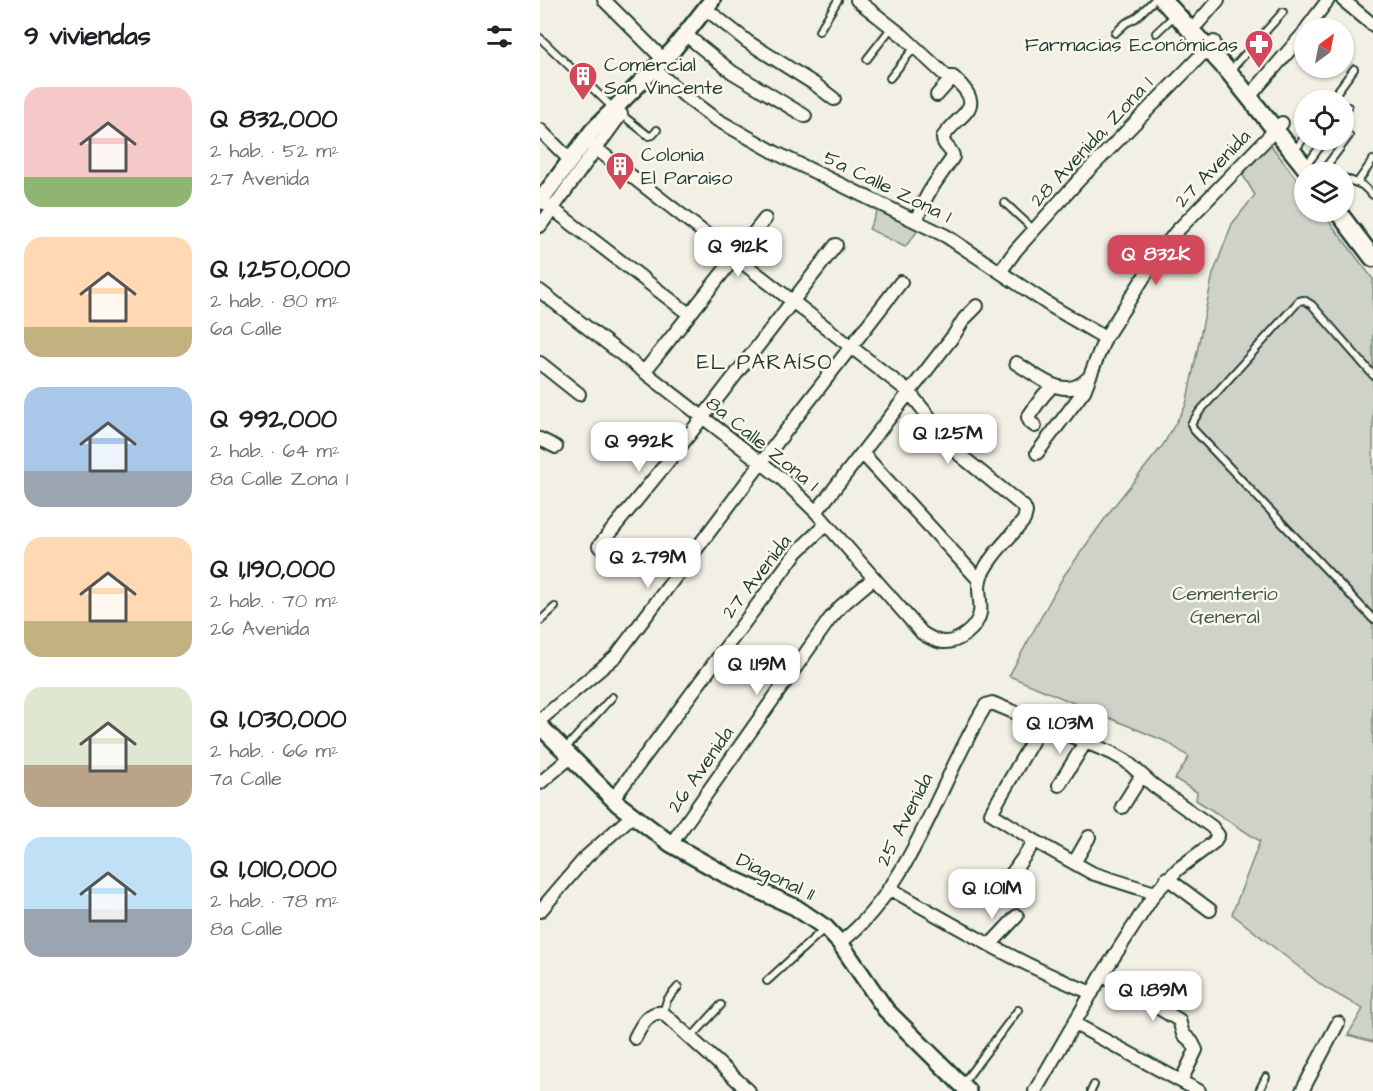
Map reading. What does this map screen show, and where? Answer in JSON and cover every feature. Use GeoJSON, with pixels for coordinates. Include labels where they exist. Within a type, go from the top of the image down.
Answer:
{"type":"FeatureCollection","features":[{"type":"Feature","properties":{"kind":"main road"},"geometry":{"type":"LineString","coordinates":[[1163,0],[1198,23],[1210,45]]}},
{"type":"Feature","properties":{"kind":"main road"},"geometry":{"type":"LineString","coordinates":[[1176,7],[1232,69],[1310,162]]}},
{"type":"Feature","properties":{"kind":"main road"},"geometry":{"type":"LineString","coordinates":[[1279,126],[1294,135]]}},
{"type":"Feature","properties":{"kind":"main road"},"geometry":{"type":"LineString","coordinates":[[1354,217],[1373,243]]}},
{"type":"Feature","properties":{"kind":"main road"},"geometry":{"type":"LineString","coordinates":[[1346,222],[1373,258]]}},
{"type":"Feature","properties":{"kind":"street","name":"5a Calle Zona 1"},"geometry":{"type":"LineString","coordinates":[[604,0],[700,108],[734,130],[793,162],[959,243],[1000,272],[1105,338]]}},
{"type":"Feature","properties":{"kind":"street"},"geometry":{"type":"LineString","coordinates":[[857,0],[892,27],[947,77],[958,81],[970,97],[969,107],[965,114],[945,135],[943,140],[953,157],[932,187],[917,221]]}},
{"type":"Feature","properties":{"kind":"street"},"geometry":{"type":"LineString","coordinates":[[1198,23],[1218,0]]}},
{"type":"Feature","properties":{"kind":"street"},"geometry":{"type":"LineString","coordinates":[[1315,18],[1328,0]]}},
{"type":"Feature","properties":{"kind":"street"},"geometry":{"type":"LineString","coordinates":[[1343,0],[1373,26]]}},
{"type":"Feature","properties":{"kind":"street"},"geometry":{"type":"LineString","coordinates":[[544,203],[617,111],[686,35],[709,4],[747,42],[816,84],[834,99]]}},
{"type":"Feature","properties":{"kind":"street"},"geometry":{"type":"LineString","coordinates":[[686,35],[717,62],[739,77],[805,116]]}},
{"type":"Feature","properties":{"kind":"street","name":"28 Avenida, Zona 1"},"geometry":{"type":"LineString","coordinates":[[1000,272],[1034,230],[1124,132],[1210,45]]}},
{"type":"Feature","properties":{"kind":"street"},"geometry":{"type":"LineString","coordinates":[[1252,93],[1294,45]]}},
{"type":"Feature","properties":{"kind":"street"},"geometry":{"type":"LineString","coordinates":[[937,95],[958,81]]}},
{"type":"Feature","properties":{"kind":"street","name":"27 Avenida"},"geometry":{"type":"LineString","coordinates":[[1037,453],[1080,398],[1105,338],[1146,273],[1176,232],[1279,126]]}},
{"type":"Feature","properties":{"kind":"street"},"geometry":{"type":"LineString","coordinates":[[540,130],[570,160]]}},
{"type":"Feature","properties":{"kind":"street"},"geometry":{"type":"LineString","coordinates":[[540,226],[544,203],[570,160],[591,144]]}},
{"type":"Feature","properties":{"kind":"street"},"geometry":{"type":"LineString","coordinates":[[591,144],[909,392],[952,447],[1022,505],[1026,512],[1024,520],[990,563],[980,581],[862,453]]}},
{"type":"Feature","properties":{"kind":"street"},"geometry":{"type":"LineString","coordinates":[[544,203],[689,314]]}},
{"type":"Feature","properties":{"kind":"street"},"geometry":{"type":"LineString","coordinates":[[644,372],[765,219]]}},
{"type":"Feature","properties":{"kind":"street"},"geometry":{"type":"LineString","coordinates":[[599,546],[836,245]]}},
{"type":"Feature","properties":{"kind":"street"},"geometry":{"type":"LineString","coordinates":[[540,720],[616,656],[760,463],[902,282]]}},
{"type":"Feature","properties":{"kind":"street","name":"8a Calle Zona 1"},"geometry":{"type":"LineString","coordinates":[[540,291],[781,478],[816,512],[922,633],[929,638],[951,642],[967,634],[979,618],[980,581]]}},
{"type":"Feature","properties":{"kind":"street"},"geometry":{"type":"LineString","coordinates":[[816,512],[954,335],[964,319],[977,306]]}},
{"type":"Feature","properties":{"kind":"street"},"geometry":{"type":"LineString","coordinates":[[540,363],[579,394]]}},
{"type":"Feature","properties":{"kind":"street"},"geometry":{"type":"LineString","coordinates":[[1016,363],[1066,390],[1072,389],[1087,379]]}},
{"type":"Feature","properties":{"kind":"street"},"geometry":{"type":"LineString","coordinates":[[1035,426],[1028,417],[1053,385]]}},
{"type":"Feature","properties":{"kind":"street"},"geometry":{"type":"LineString","coordinates":[[540,439],[556,447]]}},
{"type":"Feature","properties":{"kind":"street","name":"27 Avenida"},"geometry":{"type":"LineString","coordinates":[[613,799],[796,553],[826,524]]}},
{"type":"Feature","properties":{"kind":"street","name":"26 Avenida"},"geometry":{"type":"LineString","coordinates":[[671,844],[834,614],[874,578]]}},
{"type":"Feature","properties":{"kind":"street","name":"25 Avenida"},"geometry":{"type":"LineString","coordinates":[[840,943],[852,933],[888,888],[916,844],[966,738],[989,703],[1042,724]]}},
{"type":"Feature","properties":{"kind":"street"},"geometry":{"type":"LineString","coordinates":[[1035,1091],[1102,975],[1155,893],[1167,879],[1214,842],[1218,835],[1212,827],[1126,761],[1086,741],[1042,724],[991,813],[1035,841],[1101,877],[1155,893]]}},
{"type":"Feature","properties":{"kind":"street","name":"Diagonal 11"},"geometry":{"type":"LineString","coordinates":[[540,726],[613,799],[671,844],[733,879],[795,907],[826,928],[840,943],[886,1010],[965,1088]]}},
{"type":"Feature","properties":{"kind":"street"},"geometry":{"type":"LineString","coordinates":[[1059,785],[1086,741]]}},
{"type":"Feature","properties":{"kind":"street"},"geometry":{"type":"LineString","coordinates":[[540,783],[568,752]]}},
{"type":"Feature","properties":{"kind":"street"},"geometry":{"type":"LineString","coordinates":[[1122,807],[1142,775]]}},
{"type":"Feature","properties":{"kind":"street"},"geometry":{"type":"LineString","coordinates":[[540,911],[586,857],[632,816]]}},
{"type":"Feature","properties":{"kind":"street"},"geometry":{"type":"LineString","coordinates":[[1074,863],[1089,837]]}},
{"type":"Feature","properties":{"kind":"street"},"geometry":{"type":"LineString","coordinates":[[1011,875],[1035,841]]}},
{"type":"Feature","properties":{"kind":"street"},"geometry":{"type":"LineString","coordinates":[[1167,879],[1210,910]]}},
{"type":"Feature","properties":{"kind":"street"},"geometry":{"type":"LineString","coordinates":[[888,888],[1046,974],[1092,993]]}},
{"type":"Feature","properties":{"kind":"street"},"geometry":{"type":"LineString","coordinates":[[990,945],[1017,916]]}},
{"type":"Feature","properties":{"kind":"street"},"geometry":{"type":"LineString","coordinates":[[1102,975],[1179,1020],[1183,1034],[1192,1042],[1196,1050],[1180,1081]]}},
{"type":"Feature","properties":{"kind":"street"},"geometry":{"type":"LineString","coordinates":[[635,1038],[651,1015],[656,1012],[663,1013],[749,1091]]}},
{"type":"Feature","properties":{"kind":"street"},"geometry":{"type":"LineString","coordinates":[[1302,1091],[1338,1023]]}},
{"type":"Feature","properties":{"kind":"street"},"geometry":{"type":"LineString","coordinates":[[1075,1024],[1199,1091]]}},
{"type":"Feature","properties":{"kind":"lane"},"geometry":{"type":"LineString","coordinates":[[819,31],[838,0]]}},
{"type":"Feature","properties":{"kind":"lane"},"geometry":{"type":"LineString","coordinates":[[1114,33],[1136,18],[1154,0]]}},
{"type":"Feature","properties":{"kind":"lane"},"geometry":{"type":"LineString","coordinates":[[1156,33],[1176,7]]}},
{"type":"Feature","properties":{"kind":"lane"},"geometry":{"type":"LineString","coordinates":[[1232,69],[1283,12]]}},
{"type":"Feature","properties":{"kind":"lane"},"geometry":{"type":"LineString","coordinates":[[867,59],[892,27]]}},
{"type":"Feature","properties":{"kind":"lane"},"geometry":{"type":"LineString","coordinates":[[540,38],[617,111],[649,136],[657,130]]}},
{"type":"Feature","properties":{"kind":"lane"},"geometry":{"type":"LineString","coordinates":[[890,78],[914,48]]}},
{"type":"Feature","properties":{"kind":"lane"},"geometry":{"type":"LineString","coordinates":[[1323,162],[1335,150]]}},
{"type":"Feature","properties":{"kind":"lane"},"geometry":{"type":"LineString","coordinates":[[1357,183],[1373,160]]}},
{"type":"Feature","properties":{"kind":"lane"},"geometry":{"type":"LineString","coordinates":[[1354,182],[1373,195]]}},
{"type":"Feature","properties":{"kind":"lane"},"geometry":{"type":"LineString","coordinates":[[1005,203],[1034,230]]}},
{"type":"Feature","properties":{"kind":"lane"},"geometry":{"type":"LineString","coordinates":[[1373,375],[1312,305],[1304,300],[1299,302],[1200,411],[1191,424],[1194,430],[1373,619]]}},
{"type":"Feature","properties":{"kind":"lane"},"geometry":{"type":"LineString","coordinates":[[540,621],[555,606]]}},
{"type":"Feature","properties":{"kind":"lane"},"geometry":{"type":"LineString","coordinates":[[568,752],[612,697]]}},
{"type":"Feature","properties":{"kind":"lane"},"geometry":{"type":"LineString","coordinates":[[767,981],[826,928]]}},
{"type":"Feature","properties":{"kind":"lane"},"geometry":{"type":"LineString","coordinates":[[663,1013],[667,1000],[678,987]]}},
{"type":"Feature","properties":{"kind":"lane"},"geometry":{"type":"LineString","coordinates":[[690,1039],[721,1005]]}},
{"type":"Feature","properties":{"kind":"lane"},"geometry":{"type":"LineString","coordinates":[[965,1088],[1018,1010]]}},
{"type":"Feature","properties":{"kind":"lane"},"geometry":{"type":"LineString","coordinates":[[1258,1091],[1266,1077]]}},
{"type":"Feature","properties":{"kind":"green space","name":"Cementerio General"},"geometry":{"type":"Polygon","coordinates":[[[1270,144],[1294,176],[1294,222],[1330,222],[1373,279],[1373,1042],[1348,1035],[1363,1009],[1324,987],[1232,914],[1260,841],[1196,800],[1197,792],[1175,779],[1189,757],[1167,742],[1009,676],[1063,577],[1114,506],[1163,445],[1186,405],[1213,274],[1232,224],[1255,195],[1241,172],[1270,144]]]}},
{"type":"Feature","properties":{"kind":"green space"},"geometry":{"type":"Polygon","coordinates":[[[879,207],[920,228],[905,247],[869,229],[879,207]]]}},
{"type":"Feature","properties":{"kind":"place","name":"Farmacias Económicas"},"geometry":{"type":"Point","coordinates":[1259,70]}},
{"type":"Feature","properties":{"kind":"place","name":"Comercial San Vincente"},"geometry":{"type":"Point","coordinates":[583,102]}},
{"type":"Feature","properties":{"kind":"place","name":"Colonia El Paraiso"},"geometry":{"type":"Point","coordinates":[620,192]}},
{"type":"Feature","properties":{"kind":"district","name":"EL PARAÍSO"},"geometry":{"type":"Point","coordinates":[765,362]}}]}
